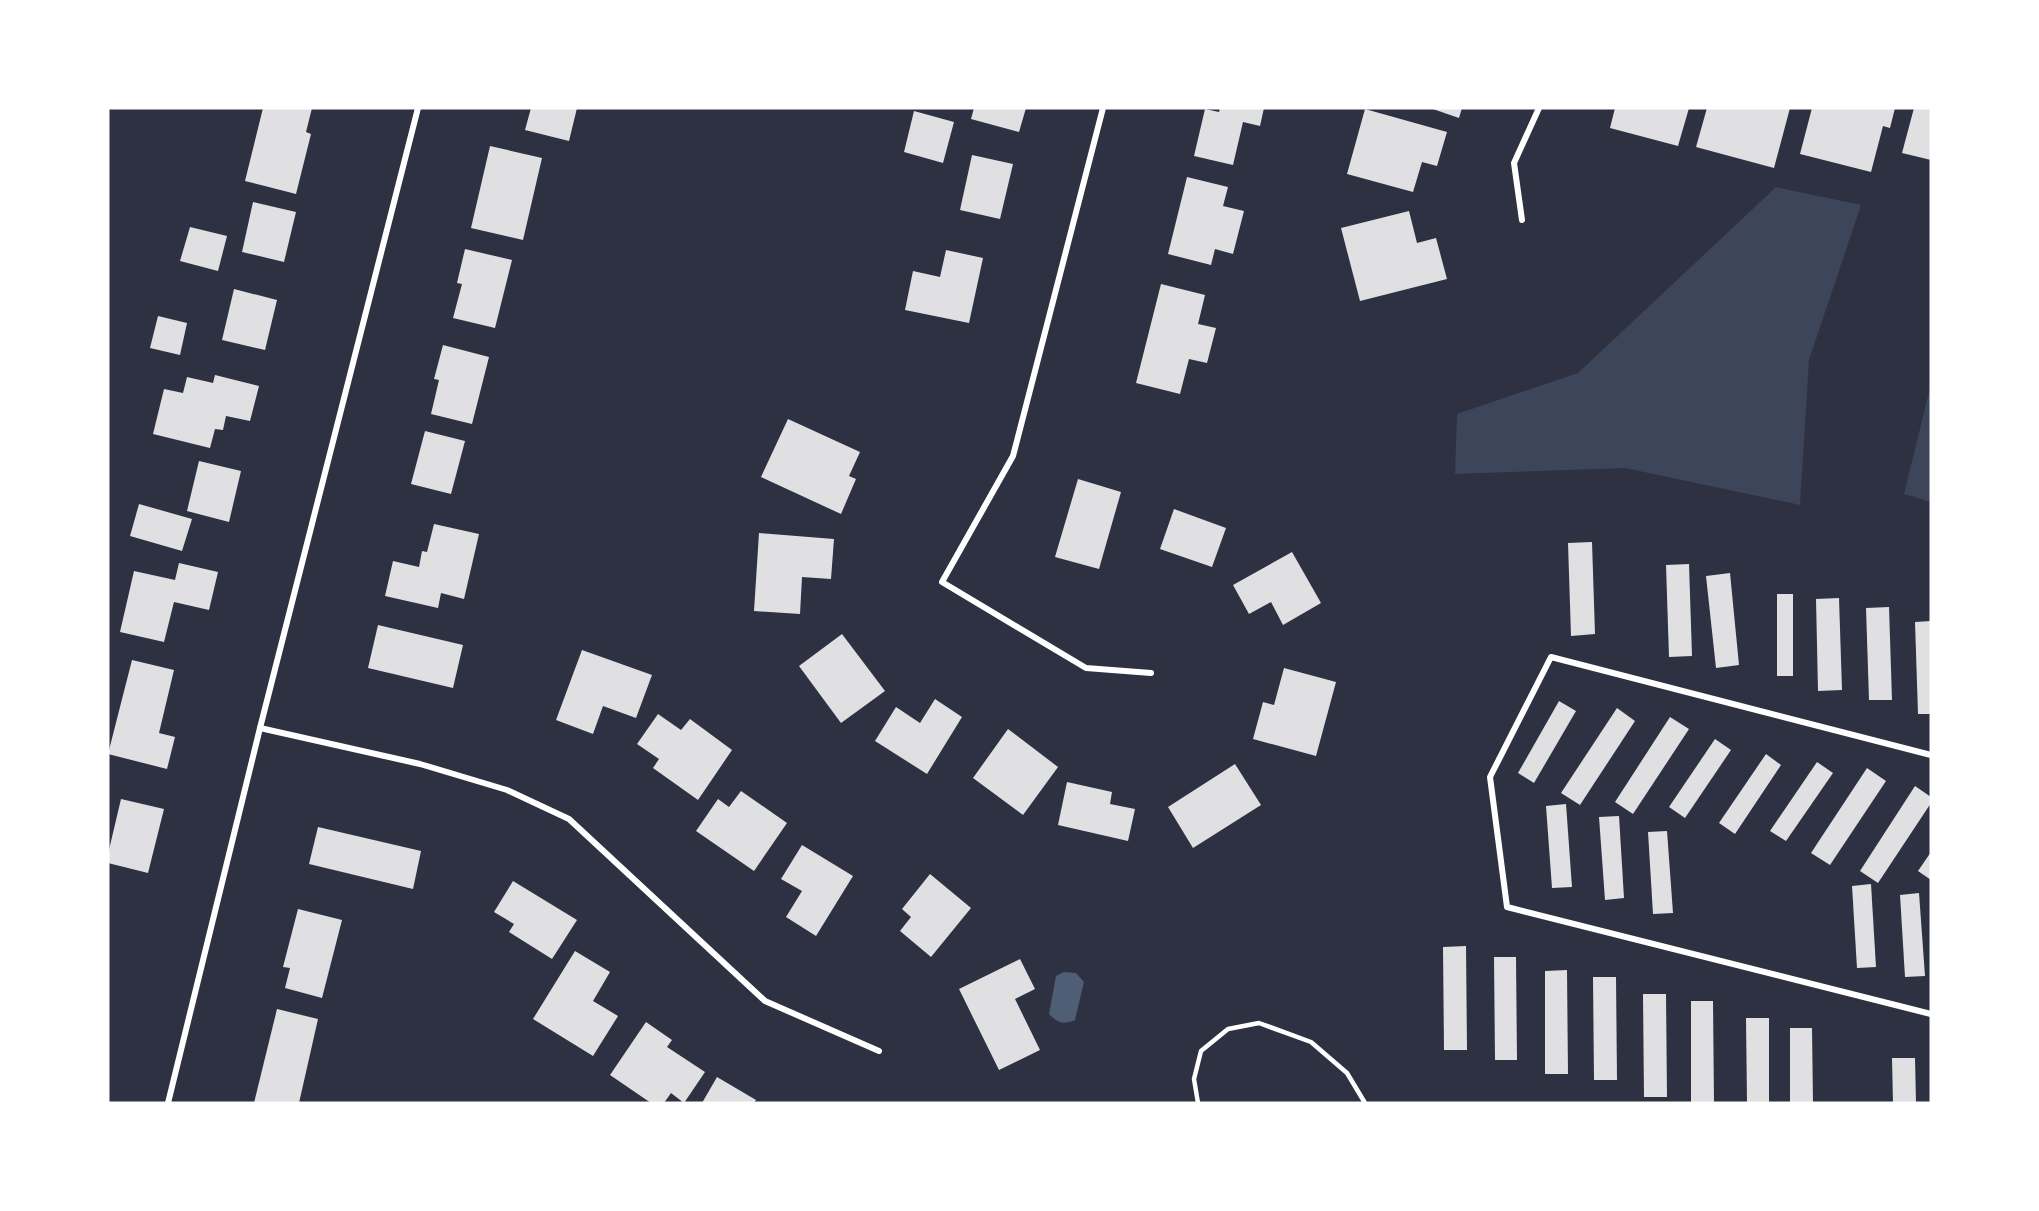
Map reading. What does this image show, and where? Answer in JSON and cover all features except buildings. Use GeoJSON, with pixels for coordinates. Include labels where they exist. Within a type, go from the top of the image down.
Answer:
{"type":"FeatureCollection","features":[{"type":"Feature","properties":{"kind":"street"},"geometry":{"type":"LineString","coordinates":[[168,1103],[260,728],[418,108]]}},
{"type":"Feature","properties":{"kind":"street"},"geometry":{"type":"LineString","coordinates":[[1103,108],[1013,456],[942,582],[1086,668],[1151,673]]}},
{"type":"Feature","properties":{"kind":"street"},"geometry":{"type":"LineString","coordinates":[[1522,220],[1514,163],[1539,108]]}},
{"type":"Feature","properties":{"kind":"street"},"geometry":{"type":"LineString","coordinates":[[1931,754],[1551,657],[1490,777],[1507,907],[1931,1014]]}},
{"type":"Feature","properties":{"kind":"street"},"geometry":{"type":"LineString","coordinates":[[260,728],[420,764],[507,790],[569,819],[765,1001],[879,1050]]}},
{"type":"Feature","properties":{"kind":"lane"},"geometry":{"type":"LineString","coordinates":[[1198,1103],[1194,1079],[1202,1051],[1228,1029],[1259,1023],[1311,1042],[1347,1073],[1365,1103]]}},
{"type":"Feature","properties":{"kind":"shaded area"},"geometry":{"type":"Polygon","coordinates":[[[1776,187],[1861,205],[1809,360],[1800,505],[1625,468],[1455,474],[1457,414],[1578,373],[1776,187]]]}},
{"type":"Feature","properties":{"kind":"shaded area"},"geometry":{"type":"Polygon","coordinates":[[[1931,384],[1931,502],[1904,494],[1931,384]]]}},
{"type":"Feature","properties":{"kind":"shaded area"},"geometry":{"type":"Polygon","coordinates":[[[1064,972],[1076,973],[1084,982],[1075,1020],[1064,1023],[1049,1014],[1056,976],[1064,972]]]}}]}
